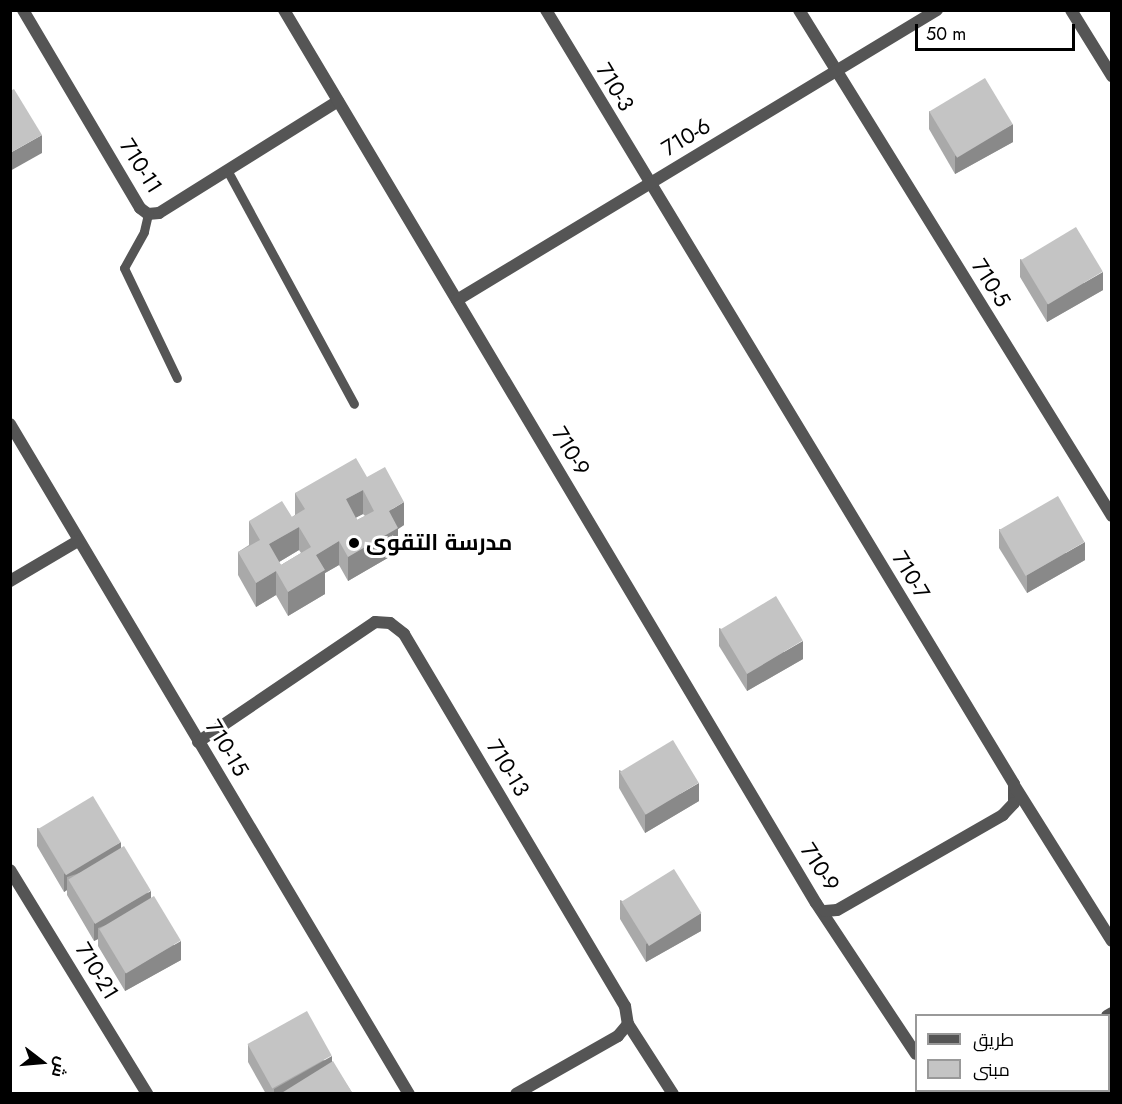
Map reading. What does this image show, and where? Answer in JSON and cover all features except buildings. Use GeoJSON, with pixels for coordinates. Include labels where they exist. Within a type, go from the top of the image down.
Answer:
{"type":"FeatureCollection","features":[{"type":"Feature","properties":{"kind":"street","name":"710-11"},"geometry":{"type":"LineString","coordinates":[[23,10],[140,208],[148,214],[159,213],[338,101]]}},
{"type":"Feature","properties":{"kind":"street","name":"710-9"},"geometry":{"type":"LineString","coordinates":[[284,10],[816,903],[825,911],[915,1052]]}},
{"type":"Feature","properties":{"kind":"street","name":"710-3"},"geometry":{"type":"LineString","coordinates":[[546,10],[649,184]]}},
{"type":"Feature","properties":{"kind":"street","name":"710-5"},"geometry":{"type":"LineString","coordinates":[[799,10],[835,72],[1112,516]]}},
{"type":"Feature","properties":{"kind":"street","name":"710-6"},"geometry":{"type":"LineString","coordinates":[[457,300],[938,10]]}},
{"type":"Feature","properties":{"kind":"street"},"geometry":{"type":"LineString","coordinates":[[1071,10],[1112,76]]}},
{"type":"Feature","properties":{"kind":"street","name":"710-7"},"geometry":{"type":"LineString","coordinates":[[649,184],[1112,941]]}},
{"type":"Feature","properties":{"kind":"street","name":"710-15"},"geometry":{"type":"LineString","coordinates":[[10,424],[409,1094]]}},
{"type":"Feature","properties":{"kind":"street"},"geometry":{"type":"LineString","coordinates":[[10,581],[78,541]]}},
{"type":"Feature","properties":{"kind":"street","name":"710-13"},"geometry":{"type":"LineString","coordinates":[[198,742],[375,622],[390,623],[404,634],[625,1006],[628,1024],[674,1094]]}},
{"type":"Feature","properties":{"kind":"street"},"geometry":{"type":"LineString","coordinates":[[825,911],[837,910],[1002,814],[1014,803],[1014,784]]}},
{"type":"Feature","properties":{"kind":"street","name":"710-21"},"geometry":{"type":"LineString","coordinates":[[10,870],[147,1094]]}},
{"type":"Feature","properties":{"kind":"street"},"geometry":{"type":"LineString","coordinates":[[516,1094],[618,1036],[628,1024]]}},
{"type":"Feature","properties":{"kind":"lane"},"geometry":{"type":"LineString","coordinates":[[226,170],[354,404]]}},
{"type":"Feature","properties":{"kind":"lane"},"geometry":{"type":"LineString","coordinates":[[148,214],[144,232],[123,268],[177,378]]}},
{"type":"Feature","properties":{"kind":"place","name":"مدرسة التقوى"},"geometry":{"type":"Point","coordinates":[354,543]}}]}
